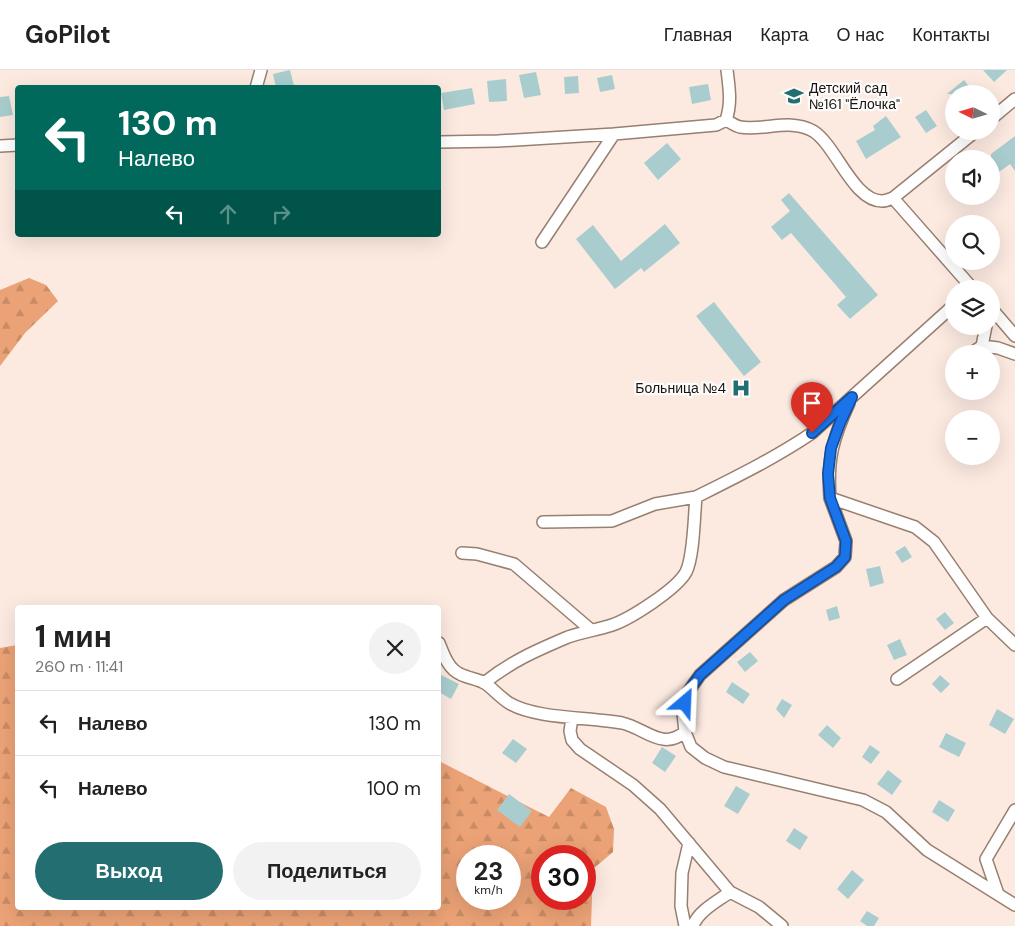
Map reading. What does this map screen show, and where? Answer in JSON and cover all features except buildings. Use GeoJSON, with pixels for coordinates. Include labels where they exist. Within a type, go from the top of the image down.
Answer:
{"type":"FeatureCollection","features":[{"type":"Feature","properties":{"kind":"street"},"geometry":{"type":"LineString","coordinates":[[257,85],[261,70]]}},
{"type":"Feature","properties":{"kind":"street"},"geometry":{"type":"LineString","coordinates":[[726,120],[730,103],[727,70]]}},
{"type":"Feature","properties":{"kind":"street"},"geometry":{"type":"LineString","coordinates":[[1000,112],[1015,100]]}},
{"type":"Feature","properties":{"kind":"street"},"geometry":{"type":"LineString","coordinates":[[441,142],[498,141],[614,134],[716,125],[726,120]]}},
{"type":"Feature","properties":{"kind":"street"},"geometry":{"type":"LineString","coordinates":[[726,120],[738,126],[751,128],[786,125],[801,126],[812,130],[821,138],[860,190],[871,198],[882,201],[893,198],[965,140]]}},
{"type":"Feature","properties":{"kind":"street"},"geometry":{"type":"LineString","coordinates":[[542,242],[614,134]]}},
{"type":"Feature","properties":{"kind":"street"},"geometry":{"type":"LineString","coordinates":[[0,146],[15,145]]}},
{"type":"Feature","properties":{"kind":"street"},"geometry":{"type":"LineString","coordinates":[[893,198],[964,280]]}},
{"type":"Feature","properties":{"kind":"street"},"geometry":{"type":"LineString","coordinates":[[543,522],[612,521],[655,504],[696,497],[790,448],[812,433],[945,313]]}},
{"type":"Feature","properties":{"kind":"street"},"geometry":{"type":"LineString","coordinates":[[1000,318],[1015,336]]}},
{"type":"Feature","properties":{"kind":"street"},"geometry":{"type":"LineString","coordinates":[[1000,349],[1015,354]]}},
{"type":"Feature","properties":{"kind":"street"},"geometry":{"type":"LineString","coordinates":[[852,397],[831,448],[828,474],[830,498],[846,541],[845,557],[836,567],[784,600],[700,675],[688,692],[683,713],[685,732],[691,747],[704,758],[724,767],[863,800],[886,812],[927,850],[1015,905]]}},
{"type":"Feature","properties":{"kind":"street"},"geometry":{"type":"LineString","coordinates":[[484,682],[522,656],[570,636],[611,626],[630,618],[676,584],[686,572],[690,555],[696,497]]}},
{"type":"Feature","properties":{"kind":"street"},"geometry":{"type":"LineString","coordinates":[[830,498],[915,527],[934,542],[986,618],[1015,645]]}},
{"type":"Feature","properties":{"kind":"street"},"geometry":{"type":"LineString","coordinates":[[462,553],[477,554],[514,564],[591,630]]}},
{"type":"Feature","properties":{"kind":"street"},"geometry":{"type":"LineString","coordinates":[[897,679],[986,618]]}},
{"type":"Feature","properties":{"kind":"street"},"geometry":{"type":"LineString","coordinates":[[441,648],[446,660],[457,673],[484,682],[510,703],[526,710],[572,718],[591,718],[623,723],[657,738],[667,740],[677,739],[685,732]]}},
{"type":"Feature","properties":{"kind":"street"},"geometry":{"type":"LineString","coordinates":[[572,718],[570,731],[572,740],[580,749],[633,785],[660,809],[730,892],[759,907],[782,926]]}},
{"type":"Feature","properties":{"kind":"street"},"geometry":{"type":"LineString","coordinates":[[998,894],[986,860],[1015,810]]}},
{"type":"Feature","properties":{"kind":"street"},"geometry":{"type":"LineString","coordinates":[[685,926],[680,906],[682,873],[689,843]]}},
{"type":"Feature","properties":{"kind":"street"},"geometry":{"type":"LineString","coordinates":[[693,926],[694,922],[705,910],[730,892]]}},
{"type":"Feature","properties":{"kind":"green space"},"geometry":{"type":"Polygon","coordinates":[[[29,278],[46,285],[58,301],[25,333],[0,366],[0,290],[29,278]]]}},
{"type":"Feature","properties":{"kind":"green space"},"geometry":{"type":"Polygon","coordinates":[[[15,645],[15,910],[441,910],[441,762],[549,817],[571,788],[606,807],[614,829],[613,852],[596,866],[596,845],[531,845],[531,910],[592,910],[591,926],[0,926],[0,648],[15,645]]]}},
{"type":"Feature","properties":{"kind":"place","name":"Детский сад №161 \"Ёлочка\""},"geometry":{"type":"Point","coordinates":[794,96]}},
{"type":"Feature","properties":{"kind":"place","name":"Больница №4"},"geometry":{"type":"Point","coordinates":[741,388]}},
{"type":"Feature","properties":{"kind":"route"},"geometry":{"type":"LineString","coordinates":[[685,703],[688,692],[700,675],[784,600],[836,567],[845,557],[846,541],[830,498],[828,474],[831,448],[852,397],[812,433]]}}]}
